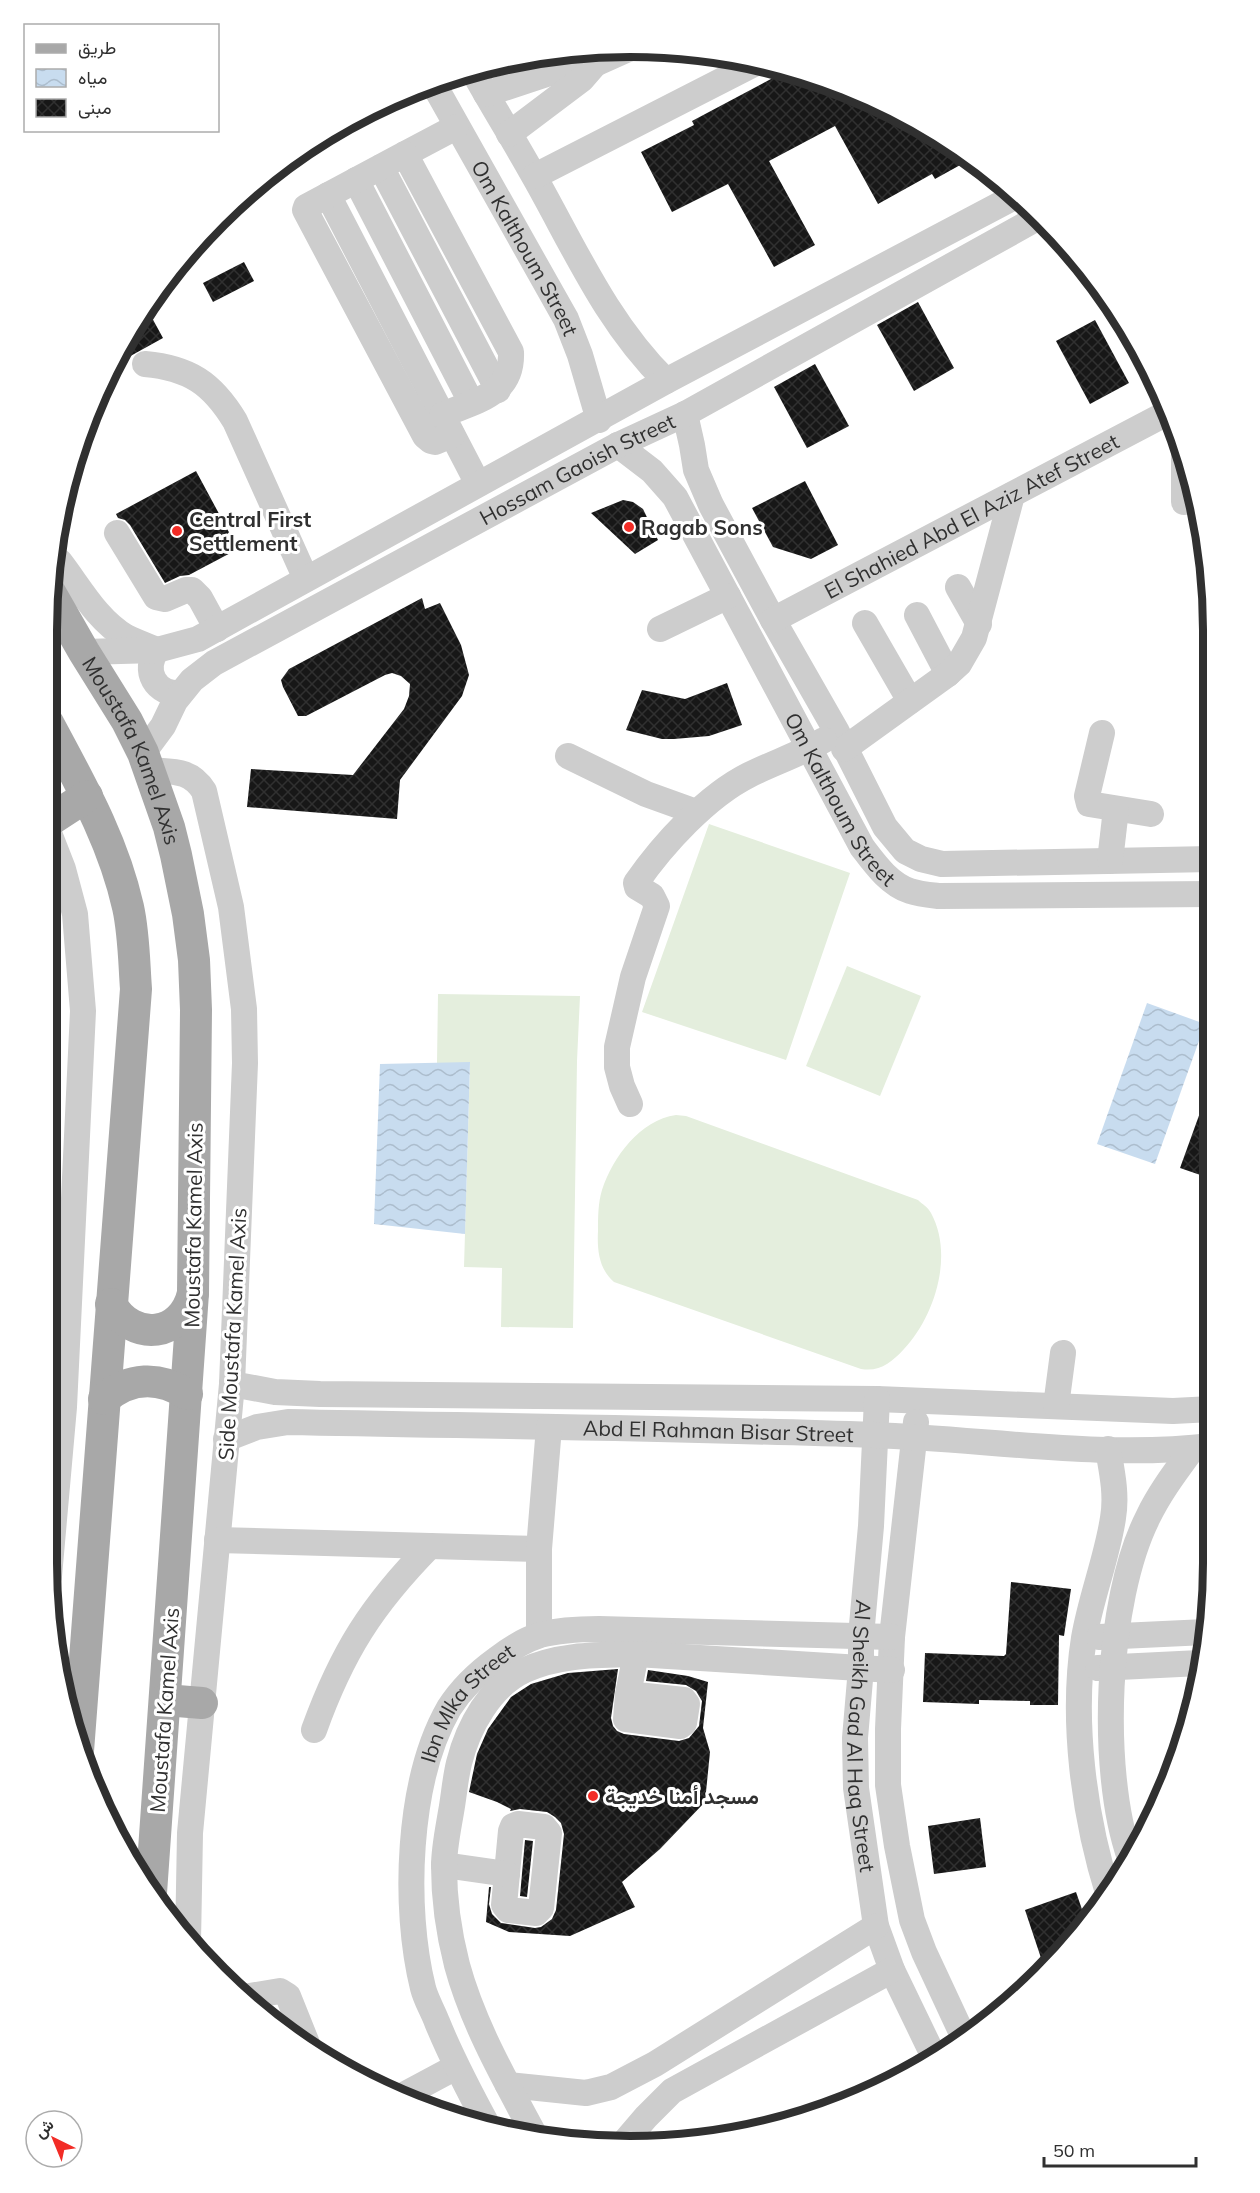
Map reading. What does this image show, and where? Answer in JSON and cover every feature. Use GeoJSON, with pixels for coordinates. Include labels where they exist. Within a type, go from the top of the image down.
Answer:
{"type":"FeatureCollection","features":[{"type":"Feature","properties":{"kind":"main road","name":"Moustafa Kamel Axis"},"geometry":{"type":"LineString","coordinates":[[59,587],[84,652],[127,721],[146,762],[176,855],[188,914],[194,960],[196,1010],[193,1293],[152,1878]]}},
{"type":"Feature","properties":{"kind":"main road"},"geometry":{"type":"LineString","coordinates":[[57,740],[87,795],[111,851],[128,909],[134,949],[136,989],[80,1722]]}},
{"type":"Feature","properties":{"kind":"main road"},"geometry":{"type":"LineString","coordinates":[[57,815],[87,795]]}},
{"type":"Feature","properties":{"kind":"main road"},"geometry":{"type":"LineString","coordinates":[[111,1304],[116,1313],[133,1327],[154,1330],[180,1319],[191,1302],[193,1293]]}},
{"type":"Feature","properties":{"kind":"main road"},"geometry":{"type":"LineString","coordinates":[[104,1399],[122,1386],[144,1381],[167,1384],[186,1394]]}},
{"type":"Feature","properties":{"kind":"main road"},"geometry":{"type":"LineString","coordinates":[[165,1700],[202,1703]]}},
{"type":"Feature","properties":{"kind":"street"},"geometry":{"type":"LineString","coordinates":[[486,94],[574,65],[595,64],[609,58]]}},
{"type":"Feature","properties":{"kind":"street"},"geometry":{"type":"LineString","coordinates":[[509,134],[582,79],[595,64]]}},
{"type":"Feature","properties":{"kind":"street"},"geometry":{"type":"LineString","coordinates":[[534,176],[745,69]]}},
{"type":"Feature","properties":{"kind":"street","name":"Om Kalthoum Street"},"geometry":{"type":"LineString","coordinates":[[477,78],[610,314],[645,361],[666,381]]}},
{"type":"Feature","properties":{"kind":"street","name":"Om Kalthoum Street"},"geometry":{"type":"LineString","coordinates":[[437,91],[566,319],[580,355],[599,420]]}},
{"type":"Feature","properties":{"kind":"street"},"geometry":{"type":"LineString","coordinates":[[405,154],[511,352],[512,366],[507,380],[498,390],[471,402],[447,425],[435,442],[425,436],[305,212],[306,207],[356,180],[381,167],[405,154],[456,127]]}},
{"type":"Feature","properties":{"kind":"street"},"geometry":{"type":"LineString","coordinates":[[381,167],[498,390]]}},
{"type":"Feature","properties":{"kind":"street"},"geometry":{"type":"LineString","coordinates":[[356,180],[471,402]]}},
{"type":"Feature","properties":{"kind":"street","name":"Hossam Gaoish Street"},"geometry":{"type":"LineString","coordinates":[[84,652],[158,650],[198,639],[375,540],[599,420],[666,381],[1009,200]]}},
{"type":"Feature","properties":{"kind":"street","name":"Hossam Gaoish Street"},"geometry":{"type":"LineString","coordinates":[[146,762],[175,701],[192,680],[214,663],[618,445],[685,414],[1031,221]]}},
{"type":"Feature","properties":{"kind":"street"},"geometry":{"type":"LineString","coordinates":[[908,254],[923,282]]}},
{"type":"Feature","properties":{"kind":"street"},"geometry":{"type":"LineString","coordinates":[[145,364],[167,366],[188,374],[207,385],[223,401],[306,579]]}},
{"type":"Feature","properties":{"kind":"street","name":"Om Kalthoum Street"},"geometry":{"type":"LineString","coordinates":[[685,414],[696,470],[711,505],[895,840],[905,851],[921,859],[942,864],[1203,859]]}},
{"type":"Feature","properties":{"kind":"street","name":"El Shahied Abd El Aziz Atef Street"},"geometry":{"type":"LineString","coordinates":[[773,620],[1161,416]]}},
{"type":"Feature","properties":{"kind":"street"},"geometry":{"type":"LineString","coordinates":[[447,425],[478,484]]}},
{"type":"Feature","properties":{"kind":"street","name":"Om Kalthoum Street"},"geometry":{"type":"LineString","coordinates":[[618,445],[652,471],[675,497],[862,847],[876,866],[891,880],[910,891],[939,896],[1203,894]]}},
{"type":"Feature","properties":{"kind":"street"},"geometry":{"type":"LineString","coordinates":[[1184,486],[1184,502]]}},
{"type":"Feature","properties":{"kind":"street"},"geometry":{"type":"LineString","coordinates":[[630,1104],[617,1067],[617,1047],[633,977],[657,906],[652,896],[637,887],[636,882],[657,854],[696,812],[747,776],[809,749],[841,741],[909,702],[959,664],[968,651],[979,624],[1012,495]]}},
{"type":"Feature","properties":{"kind":"street"},"geometry":{"type":"LineString","coordinates":[[117,533],[156,597],[165,599],[186,590],[192,590],[200,598],[217,629]]}},
{"type":"Feature","properties":{"kind":"street"},"geometry":{"type":"LineString","coordinates":[[375,540],[391,568]]}},
{"type":"Feature","properties":{"kind":"street"},"geometry":{"type":"LineString","coordinates":[[59,580],[90,603],[111,626],[127,637],[158,650],[151,663],[152,677],[160,689],[174,694],[182,693]]}},
{"type":"Feature","properties":{"kind":"street"},"geometry":{"type":"LineString","coordinates":[[958,587],[979,624]]}},
{"type":"Feature","properties":{"kind":"street"},"geometry":{"type":"LineString","coordinates":[[660,629],[728,596]]}},
{"type":"Feature","properties":{"kind":"street"},"geometry":{"type":"LineString","coordinates":[[917,615],[948,674]]}},
{"type":"Feature","properties":{"kind":"street"},"geometry":{"type":"LineString","coordinates":[[865,623],[909,702]]}},
{"type":"Feature","properties":{"kind":"street"},"geometry":{"type":"LineString","coordinates":[[1102,733],[1087,800],[1093,806],[1151,814]]}},
{"type":"Feature","properties":{"kind":"street"},"geometry":{"type":"LineString","coordinates":[[568,756],[646,794],[696,812]]}},
{"type":"Feature","properties":{"kind":"street","name":"Side Moustafa Kamel Axis"},"geometry":{"type":"LineString","coordinates":[[146,762],[193,777],[204,791],[231,907],[239,955],[244,1009],[245,1063],[232,1384],[190,1833],[188,1928]]}},
{"type":"Feature","properties":{"kind":"street"},"geometry":{"type":"LineString","coordinates":[[1110,861],[1116,809]]}},
{"type":"Feature","properties":{"kind":"street"},"geometry":{"type":"LineString","coordinates":[[57,854],[75,914],[83,1011],[64,1407],[57,1486]]}},
{"type":"Feature","properties":{"kind":"street"},"geometry":{"type":"LineString","coordinates":[[1056,1406],[1063,1353]]}},
{"type":"Feature","properties":{"kind":"street","name":"Abd El Rahman Bisar Street"},"geometry":{"type":"LineString","coordinates":[[232,1384],[274,1392],[320,1394],[877,1399],[1203,1409]]}},
{"type":"Feature","properties":{"kind":"street","name":"Al Sheikh Gad Al Haq Street"},"geometry":{"type":"LineString","coordinates":[[877,1399],[871,1526],[855,1738],[856,1788],[876,1926],[892,1970],[931,2050]]}},
{"type":"Feature","properties":{"kind":"street","name":"Al Sheikh Gad Al Haq Street"},"geometry":{"type":"LineString","coordinates":[[918,1401],[892,1637],[888,1785],[897,1846],[912,1920],[924,1952],[961,2030]]}},
{"type":"Feature","properties":{"kind":"street","name":"Abd El Rahman Bisar Street"},"geometry":{"type":"LineString","coordinates":[[226,1439],[257,1427],[288,1422],[876,1435],[1108,1449],[1202,1447]]}},
{"type":"Feature","properties":{"kind":"street"},"geometry":{"type":"LineString","coordinates":[[539,1635],[539,1549],[549,1427]]}},
{"type":"Feature","properties":{"kind":"street"},"geometry":{"type":"LineString","coordinates":[[1128,1847],[1116,1796],[1112,1750],[1115,1636],[1139,1538],[1158,1498],[1202,1447]]}},
{"type":"Feature","properties":{"kind":"street"},"geometry":{"type":"LineString","coordinates":[[1104,1884],[1096,1857],[1085,1787],[1080,1726],[1080,1669],[1084,1638],[1114,1516],[1113,1483],[1108,1449]]}},
{"type":"Feature","properties":{"kind":"street"},"geometry":{"type":"LineString","coordinates":[[217,1539],[539,1549]]}},
{"type":"Feature","properties":{"kind":"street"},"geometry":{"type":"LineString","coordinates":[[314,1730],[348,1649],[372,1612],[399,1577],[430,1546]]}},
{"type":"Feature","properties":{"kind":"street"},"geometry":{"type":"LineString","coordinates":[[599,1629],[602,1655]]}},
{"type":"Feature","properties":{"kind":"street","name":"Ibn Mlka Street"},"geometry":{"type":"LineString","coordinates":[[483,2116],[456,2067],[424,1990],[414,1931],[412,1870],[418,1806],[430,1751],[450,1706],[478,1673],[512,1648],[539,1635],[566,1630],[892,1637]]}},
{"type":"Feature","properties":{"kind":"street"},"geometry":{"type":"LineString","coordinates":[[1084,1638],[1199,1632]]}},
{"type":"Feature","properties":{"kind":"street"},"geometry":{"type":"LineString","coordinates":[[628,1694],[636,1654]]}},
{"type":"Feature","properties":{"kind":"street","name":"Ibn Mlka Street"},"geometry":{"type":"LineString","coordinates":[[530,2127],[474,2014],[457,1964],[448,1913],[444,1865],[459,1762],[475,1719],[500,1688],[523,1671],[550,1660],[636,1654],[892,1670]]}},
{"type":"Feature","properties":{"kind":"street"},"geometry":{"type":"LineString","coordinates":[[1080,1669],[1194,1663]]}},
{"type":"Feature","properties":{"kind":"street"},"geometry":{"type":"LineString","coordinates":[[444,1865],[507,1874]]}},
{"type":"Feature","properties":{"kind":"street"},"geometry":{"type":"LineString","coordinates":[[508,2085],[586,2093],[611,2087],[655,2064],[876,1926]]}},
{"type":"Feature","properties":{"kind":"street"},"geometry":{"type":"LineString","coordinates":[[629,2136],[672,2091],[892,1970]]}},
{"type":"Feature","properties":{"kind":"street"},"geometry":{"type":"LineString","coordinates":[[254,1995],[280,1991],[287,1994],[303,2033]]}},
{"type":"Feature","properties":{"kind":"street"},"geometry":{"type":"LineString","coordinates":[[410,2092],[456,2067]]}},
{"type":"Feature","properties":{"kind":"green space"},"geometry":{"type":"Polygon","coordinates":[[[709,824],[850,873],[786,1060],[642,1012],[709,824]]]}},
{"type":"Feature","properties":{"kind":"green space"},"geometry":{"type":"Polygon","coordinates":[[[847,966],[921,996],[880,1096],[806,1066],[847,966]]]}},
{"type":"Feature","properties":{"kind":"green space"},"geometry":{"type":"Polygon","coordinates":[[[438,994],[580,996],[573,1328],[501,1327],[502,1268],[464,1267],[470,1063],[437,1063],[438,994]]]}},
{"type":"Feature","properties":{"kind":"green space"},"geometry":{"type":"Polygon","coordinates":[[[676,1115],[686,1116],[918,1200],[928,1209],[938,1230],[941,1247],[938,1284],[925,1320],[904,1349],[880,1368],[861,1369],[614,1282],[609,1277],[602,1265],[599,1252],[598,1216],[602,1190],[613,1165],[630,1142],[651,1124],[676,1115]]]}},
{"type":"Feature","properties":{"kind":"water"},"geometry":{"type":"Polygon","coordinates":[[[1147,1003],[1203,1023],[1203,1030],[1155,1164],[1097,1144],[1147,1003]]]}},
{"type":"Feature","properties":{"kind":"water"},"geometry":{"type":"Polygon","coordinates":[[[470,1062],[465,1234],[374,1224],[380,1064],[470,1062]]]}},
{"type":"Feature","properties":{"kind":"building"},"geometry":{"type":"Polygon","coordinates":[[[776,76],[814,87],[883,116],[962,164],[935,179],[932,174],[878,204],[835,126],[769,161],[815,245],[774,267],[728,184],[672,212],[641,152],[694,125],[692,121],[776,76]]]}},
{"type":"Feature","properties":{"kind":"building"},"geometry":{"type":"Polygon","coordinates":[[[244,262],[254,281],[213,302],[203,283],[244,262]]]}},
{"type":"Feature","properties":{"kind":"building"},"geometry":{"type":"Polygon","coordinates":[[[918,302],[954,368],[914,391],[877,325],[918,302]]]}},
{"type":"Feature","properties":{"kind":"building"},"geometry":{"type":"Polygon","coordinates":[[[151,316],[163,338],[126,359],[151,316]]]}},
{"type":"Feature","properties":{"kind":"building"},"geometry":{"type":"Polygon","coordinates":[[[1095,320],[1129,383],[1090,404],[1056,341],[1095,320]]]}},
{"type":"Feature","properties":{"kind":"building"},"geometry":{"type":"Polygon","coordinates":[[[815,364],[849,426],[807,448],[774,387],[815,364]]]}},
{"type":"Feature","properties":{"kind":"building","name":"Central First Settlement"},"geometry":{"type":"Polygon","coordinates":[[[196,471],[238,549],[189,575],[180,576],[165,583],[130,525],[118,518],[116,514],[196,471]]]}},
{"type":"Feature","properties":{"kind":"building"},"geometry":{"type":"Polygon","coordinates":[[[805,481],[838,545],[811,559],[773,547],[752,508],[805,481]]]}},
{"type":"Feature","properties":{"kind":"building","name":"Ragab Sons"},"geometry":{"type":"Polygon","coordinates":[[[623,500],[633,502],[643,509],[658,540],[635,554],[591,513],[623,500]]]}},
{"type":"Feature","properties":{"kind":"building"},"geometry":{"type":"Polygon","coordinates":[[[422,598],[425,609],[440,603],[461,645],[469,675],[462,696],[400,780],[397,819],[247,807],[251,769],[353,775],[404,709],[409,696],[410,684],[401,676],[392,673],[385,675],[306,716],[298,716],[281,680],[289,669],[422,598]]]}},
{"type":"Feature","properties":{"kind":"building"},"geometry":{"type":"Polygon","coordinates":[[[727,683],[742,725],[709,736],[674,739],[662,739],[626,730],[642,690],[685,699],[727,683]]]}},
{"type":"Feature","properties":{"kind":"building"},"geometry":{"type":"Polygon","coordinates":[[[1203,1104],[1203,1176],[1180,1168],[1203,1104]]]}},
{"type":"Feature","properties":{"kind":"building"},"geometry":{"type":"Polygon","coordinates":[[[1011,1582],[1071,1589],[1064,1636],[1059,1635],[1058,1705],[1030,1705],[1030,1701],[979,1700],[979,1704],[923,1702],[925,1653],[1004,1656],[1006,1654],[1011,1582]]]}},
{"type":"Feature","properties":{"kind":"building","name":"مسجد أمنا خديجة"},"geometry":{"type":"Polygon","coordinates":[[[618,1669],[611,1718],[617,1731],[624,1734],[679,1741],[689,1738],[699,1726],[702,1701],[696,1691],[686,1685],[646,1681],[648,1670],[688,1676],[708,1682],[703,1728],[710,1752],[705,1802],[660,1849],[622,1882],[635,1907],[570,1936],[509,1932],[486,1922],[489,1887],[491,1887],[489,1904],[492,1914],[501,1923],[535,1928],[541,1927],[552,1919],[556,1910],[564,1834],[561,1823],[547,1812],[520,1809],[510,1811],[511,1809],[497,1802],[469,1792],[477,1754],[488,1729],[511,1697],[531,1684],[568,1673],[618,1669]]]}},
{"type":"Feature","properties":{"kind":"building"},"geometry":{"type":"Polygon","coordinates":[[[980,1818],[986,1867],[934,1874],[928,1826],[980,1818]]]}},
{"type":"Feature","properties":{"kind":"building"},"geometry":{"type":"Polygon","coordinates":[[[525,1840],[533,1841],[527,1897],[520,1896],[525,1840]]]}},
{"type":"Feature","properties":{"kind":"building"},"geometry":{"type":"Polygon","coordinates":[[[1076,1892],[1083,1914],[1042,1961],[1025,1910],[1076,1892]]]}},
{"type":"Feature","properties":{"kind":"place","name":"Ragab Sons"},"geometry":{"type":"Point","coordinates":[629,527]}},
{"type":"Feature","properties":{"kind":"place","name":"Central First Settlement"},"geometry":{"type":"Point","coordinates":[177,531]}},
{"type":"Feature","properties":{"kind":"place","name":"مسجد أمنا خديجة"},"geometry":{"type":"Point","coordinates":[593,1796]}}]}
